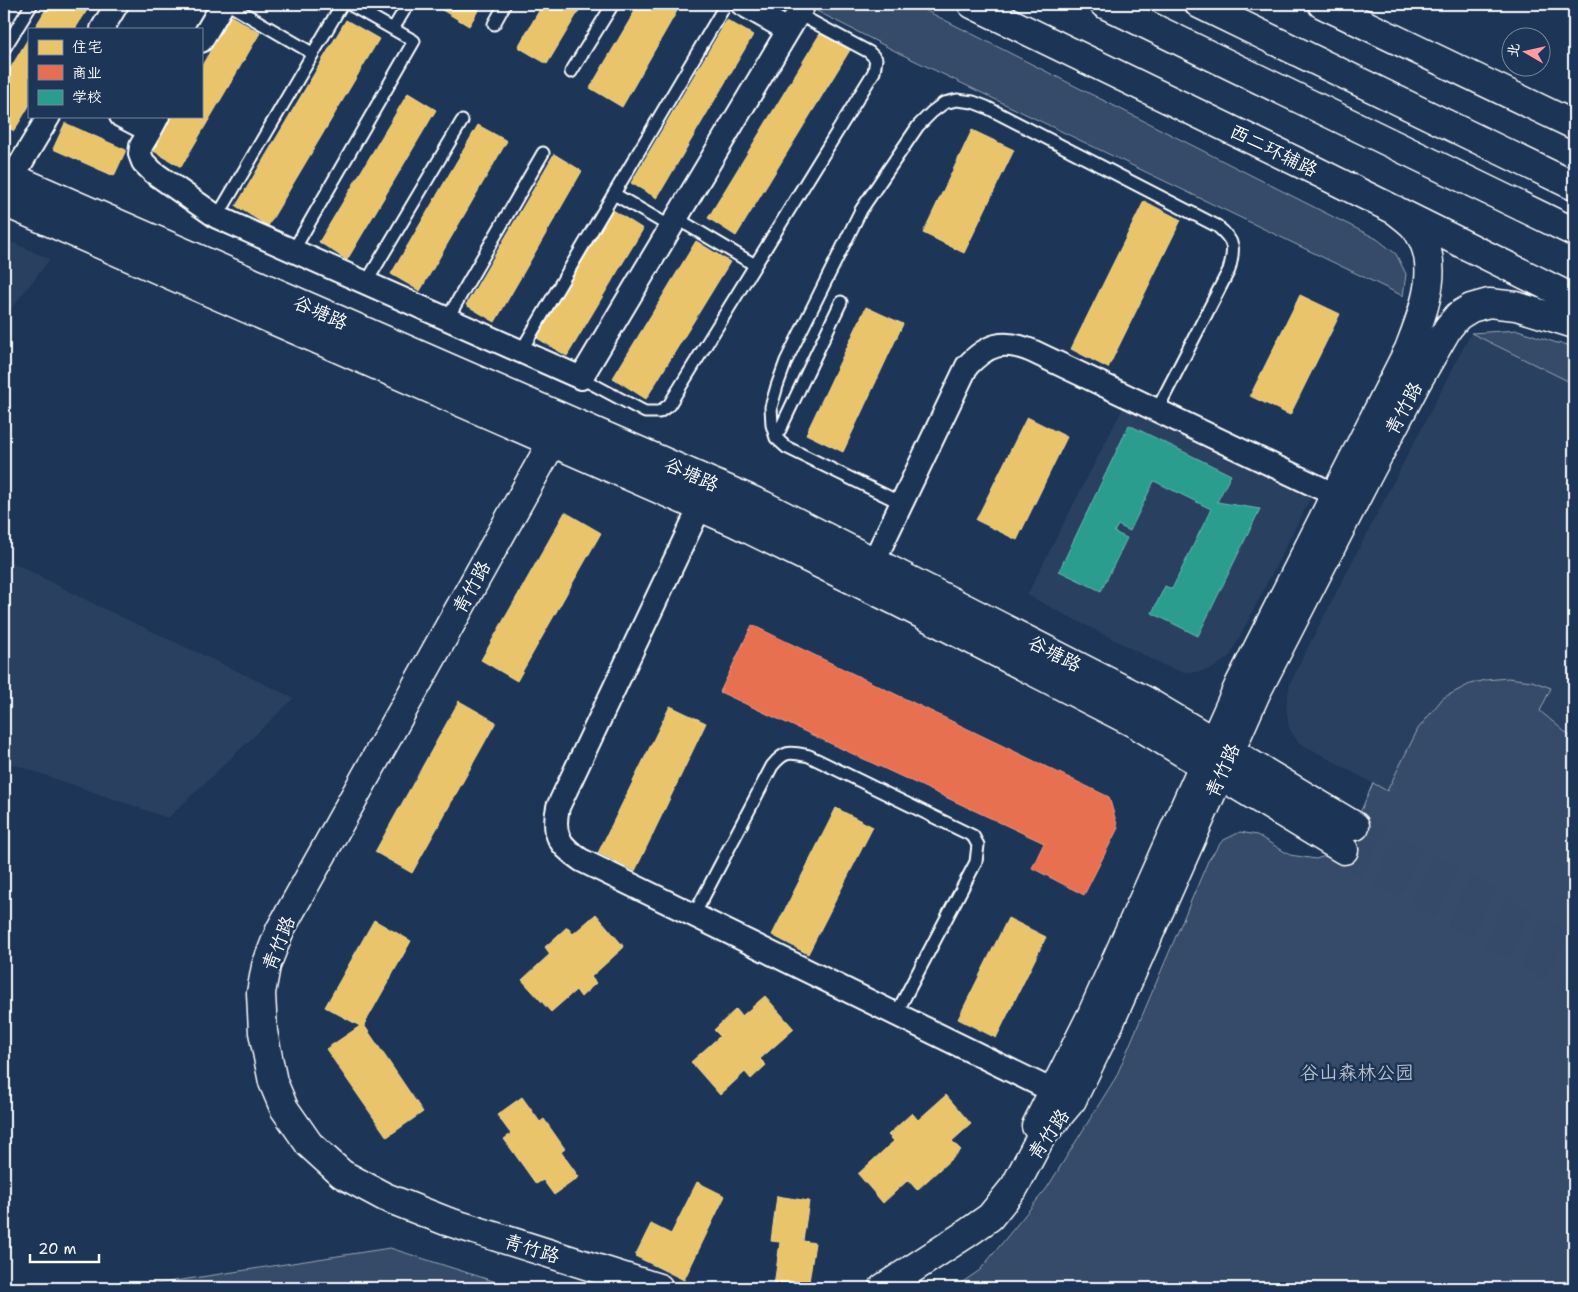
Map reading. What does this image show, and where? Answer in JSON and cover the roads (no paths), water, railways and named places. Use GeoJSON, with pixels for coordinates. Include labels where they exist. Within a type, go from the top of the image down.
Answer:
{"type":"FeatureCollection","features":[{"type":"Feature","properties":{"kind":"main road","name":"西二环辅路"},"geometry":{"type":"LineString","coordinates":[[972,4],[1574,299]]}},
{"type":"Feature","properties":{"kind":"main road"},"geometry":{"type":"LineString","coordinates":[[1104,4],[1574,232]]}},
{"type":"Feature","properties":{"kind":"main road"},"geometry":{"type":"LineString","coordinates":[[1199,4],[1574,186]]}},
{"type":"Feature","properties":{"kind":"main road"},"geometry":{"type":"LineString","coordinates":[[1328,5],[1574,125]]}},
{"type":"Feature","properties":{"kind":"main road","name":"谷塘路"},"geometry":{"type":"LineString","coordinates":[[7,184],[555,429],[763,505],[1146,701],[1216,758]]}},
{"type":"Feature","properties":{"kind":"main road","name":"青竹路"},"geometry":{"type":"LineString","coordinates":[[883,1288],[990,1217],[1015,1186],[1063,1096],[1092,1014],[1216,758],[1256,693],[1344,499],[1409,349],[1426,304],[1429,283],[1424,241],[1413,225],[1395,210]]}},
{"type":"Feature","properties":{"kind":"main road","name":"青竹路"},"geometry":{"type":"LineString","coordinates":[[1344,499],[1448,328],[1458,316],[1471,308],[1489,302],[1502,303],[1574,324]]}},
{"type":"Feature","properties":{"kind":"main road","name":"青竹路"},"geometry":{"type":"LineString","coordinates":[[555,429],[272,926],[258,964],[252,992],[255,1034],[265,1083],[276,1113],[301,1148],[336,1181],[380,1205],[442,1229],[629,1288]]}},
{"type":"Feature","properties":{"kind":"main road","name":"青竹路"},"geometry":{"type":"LineString","coordinates":[[555,429],[280,930],[266,966],[261,993],[263,1032],[273,1082],[284,1108],[309,1144],[342,1174],[385,1197],[446,1222],[659,1288]]}},
{"type":"Feature","properties":{"kind":"main road","name":"谷塘路"},"geometry":{"type":"LineString","coordinates":[[555,429],[700,507],[896,601],[1134,723],[1216,758],[1349,838]]}},
{"type":"Feature","properties":{"kind":"main road","name":"青竹路"},"geometry":{"type":"LineString","coordinates":[[867,1288],[960,1229],[983,1211],[1008,1182],[1063,1096]]}},
{"type":"Feature","properties":{"kind":"street"},"geometry":{"type":"LineString","coordinates":[[103,28],[117,4]]}},
{"type":"Feature","properties":{"kind":"street"},"geometry":{"type":"LineString","coordinates":[[202,39],[223,4]]}},
{"type":"Feature","properties":{"kind":"street"},"geometry":{"type":"LineString","coordinates":[[129,118],[154,124],[141,146],[140,154],[143,162],[153,172],[217,217],[581,378],[796,16],[742,4]]}},
{"type":"Feature","properties":{"kind":"street"},"geometry":{"type":"LineString","coordinates":[[7,184],[48,118]]}},
{"type":"Feature","properties":{"kind":"street"},"geometry":{"type":"LineString","coordinates":[[874,561],[967,366],[984,350],[995,345],[1011,344],[1022,347],[1344,499]]}},
{"type":"Feature","properties":{"kind":"street"},"geometry":{"type":"LineString","coordinates":[[700,507],[558,807],[555,821],[556,836],[567,851],[574,855],[1063,1096]]}},
{"type":"Feature","properties":{"kind":"lane"},"geometry":{"type":"LineString","coordinates":[[4,49],[32,4]]}},
{"type":"Feature","properties":{"kind":"lane"},"geometry":{"type":"LineString","coordinates":[[228,4],[312,53]]}},
{"type":"Feature","properties":{"kind":"lane"},"geometry":{"type":"LineString","coordinates":[[217,217],[342,4]]}},
{"type":"Feature","properties":{"kind":"lane"},"geometry":{"type":"LineString","coordinates":[[293,251],[414,41],[349,4]]}},
{"type":"Feature","properties":{"kind":"lane"},"geometry":{"type":"LineString","coordinates":[[393,29],[408,4]]}},
{"type":"Feature","properties":{"kind":"lane"},"geometry":{"type":"LineString","coordinates":[[494,24],[506,4]]}},
{"type":"Feature","properties":{"kind":"lane"},"geometry":{"type":"LineString","coordinates":[[572,72],[613,4]]}},
{"type":"Feature","properties":{"kind":"lane"},"geometry":{"type":"LineString","coordinates":[[521,351],[726,4]]}},
{"type":"Feature","properties":{"kind":"lane"},"geometry":{"type":"LineString","coordinates":[[581,378],[645,412],[659,412],[669,404],[874,72],[876,59],[869,52],[796,16]]}},
{"type":"Feature","properties":{"kind":"lane"},"geometry":{"type":"LineString","coordinates":[[901,503],[786,447],[776,438],[772,425],[771,407],[786,361],[849,231],[874,188],[918,126],[944,103],[957,100],[973,102],[986,107],[1217,226],[1228,236],[1233,245],[1233,256],[1228,270],[1157,410]]}},
{"type":"Feature","properties":{"kind":"lane"},"geometry":{"type":"LineString","coordinates":[[366,283],[462,121]]}},
{"type":"Feature","properties":{"kind":"lane"},"geometry":{"type":"LineString","coordinates":[[447,319],[543,153]]}},
{"type":"Feature","properties":{"kind":"lane"},"geometry":{"type":"LineString","coordinates":[[614,194],[673,222],[755,265]]}},
{"type":"Feature","properties":{"kind":"lane"},"geometry":{"type":"LineString","coordinates":[[776,438],[841,302]]}},
{"type":"Feature","properties":{"kind":"lane"},"geometry":{"type":"LineString","coordinates":[[694,915],[772,766],[781,756],[793,753],[809,756],[973,836],[978,845],[976,862],[896,1014]]}},
{"type":"Feature","properties":{"kind":"tunnel"},"geometry":{"type":"LineString","coordinates":[[1355,826],[1574,951]]}},
{"type":"Feature","properties":{"kind":"tunnel"},"geometry":{"type":"LineString","coordinates":[[1344,850],[1574,980]]}},
{"type":"Feature","properties":{"kind":"park label","name":"谷山森林公园"},"geometry":{"type":"Point","coordinates":[1357,1072]}}]}
